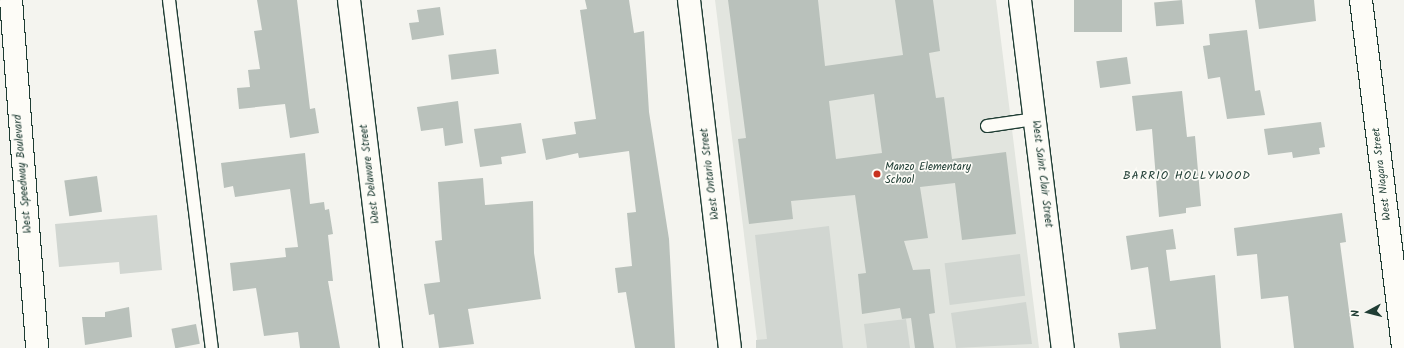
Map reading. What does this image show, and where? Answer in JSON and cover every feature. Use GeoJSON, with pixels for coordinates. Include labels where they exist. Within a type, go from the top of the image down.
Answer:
{"type":"FeatureCollection","features":[{"type":"Feature","properties":{"kind":"street","name":"West Speedway Boulevard"},"geometry":{"type":"LineString","coordinates":[[11,0],[37,348]]}},
{"type":"Feature","properties":{"kind":"street","name":"West Delaware Street"},"geometry":{"type":"LineString","coordinates":[[348,0],[391,348]]}},
{"type":"Feature","properties":{"kind":"street","name":"West Ontario Street"},"geometry":{"type":"LineString","coordinates":[[689,0],[730,348]]}},
{"type":"Feature","properties":{"kind":"street","name":"West Saint Clair Street"},"geometry":{"type":"LineString","coordinates":[[1020,0],[1063,348]]}},
{"type":"Feature","properties":{"kind":"street","name":"West Niagara Street"},"geometry":{"type":"LineString","coordinates":[[1361,0],[1403,348]]}},
{"type":"Feature","properties":{"kind":"lane"},"geometry":{"type":"LineString","coordinates":[[169,0],[212,348]]}},
{"type":"Feature","properties":{"kind":"lane"},"geometry":{"type":"LineString","coordinates":[[988,126],[1035,119]]}},
{"type":"Feature","properties":{"kind":"shaded area","name":"Manzo Elementary School"},"geometry":{"type":"Polygon","coordinates":[[[715,0],[996,0],[1039,348],[758,348],[715,0]]]}},
{"type":"Feature","properties":{"kind":"shaded area"},"geometry":{"type":"Polygon","coordinates":[[[157,215],[162,270],[120,274],[119,262],[59,267],[55,224],[157,215]]]}},
{"type":"Feature","properties":{"kind":"shaded area"},"geometry":{"type":"Polygon","coordinates":[[[829,226],[843,348],[756,348],[756,340],[767,339],[755,235],[829,226]]]}},
{"type":"Feature","properties":{"kind":"shaded area"},"geometry":{"type":"Polygon","coordinates":[[[1020,254],[1025,296],[950,305],[945,263],[1020,254]]]}},
{"type":"Feature","properties":{"kind":"shaded area"},"geometry":{"type":"Polygon","coordinates":[[[1026,302],[1032,344],[956,348],[951,313],[1026,302]]]}},
{"type":"Feature","properties":{"kind":"shaded area"},"geometry":{"type":"Polygon","coordinates":[[[906,319],[910,348],[867,348],[864,324],[906,319]]]}},
{"type":"Feature","properties":{"kind":"building"},"geometry":{"type":"Polygon","coordinates":[[[257,0],[297,0],[310,109],[315,108],[319,133],[290,138],[285,104],[239,109],[237,88],[250,87],[248,70],[260,69],[254,31],[262,30],[257,0]]]}},
{"type":"Feature","properties":{"kind":"building"},"geometry":{"type":"Polygon","coordinates":[[[585,0],[629,0],[634,33],[644,31],[649,112],[669,239],[675,348],[635,348],[626,292],[618,293],[615,268],[632,266],[627,213],[636,212],[629,151],[579,158],[578,153],[546,160],[542,139],[576,134],[574,122],[596,119],[580,10],[587,9],[585,0]]]}},
{"type":"Feature","properties":{"kind":"building"},"geometry":{"type":"Polygon","coordinates":[[[728,0],[818,0],[825,66],[903,55],[895,0],[933,0],[940,51],[929,53],[936,98],[944,97],[952,159],[1006,152],[1016,234],[962,240],[955,183],[920,187],[928,238],[904,241],[913,270],[930,269],[935,313],[929,314],[934,348],[915,348],[911,318],[902,319],[900,308],[862,314],[858,274],[866,273],[855,195],[791,201],[793,219],[749,224],[738,139],[746,138],[728,0]],[[874,94],[829,101],[836,159],[882,153],[874,94]]]}},
{"type":"Feature","properties":{"kind":"building"},"geometry":{"type":"Polygon","coordinates":[[[1074,0],[1122,0],[1122,32],[1074,32],[1074,0]]]}},
{"type":"Feature","properties":{"kind":"building"},"geometry":{"type":"Polygon","coordinates":[[[1182,0],[1184,24],[1156,26],[1154,2],[1182,0]]]}},
{"type":"Feature","properties":{"kind":"building"},"geometry":{"type":"Polygon","coordinates":[[[1255,0],[1314,0],[1316,21],[1259,29],[1255,0]]]}},
{"type":"Feature","properties":{"kind":"building"},"geometry":{"type":"Polygon","coordinates":[[[440,7],[444,35],[412,40],[409,23],[419,22],[417,10],[440,7]]]}},
{"type":"Feature","properties":{"kind":"building"},"geometry":{"type":"Polygon","coordinates":[[[1247,30],[1255,91],[1260,90],[1265,115],[1227,119],[1220,77],[1208,79],[1203,46],[1210,45],[1209,34],[1247,30]]]}},
{"type":"Feature","properties":{"kind":"building"},"geometry":{"type":"Polygon","coordinates":[[[496,49],[499,74],[451,80],[448,55],[496,49]]]}},
{"type":"Feature","properties":{"kind":"building"},"geometry":{"type":"Polygon","coordinates":[[[1127,57],[1131,84],[1100,88],[1096,61],[1127,57]]]}},
{"type":"Feature","properties":{"kind":"building"},"geometry":{"type":"Polygon","coordinates":[[[1182,91],[1187,137],[1195,136],[1201,206],[1186,208],[1186,213],[1159,217],[1152,129],[1136,131],[1132,96],[1182,91]]]}},
{"type":"Feature","properties":{"kind":"building"},"geometry":{"type":"Polygon","coordinates":[[[458,101],[463,143],[445,146],[443,128],[421,131],[417,107],[458,101]]]}},
{"type":"Feature","properties":{"kind":"building"},"geometry":{"type":"Polygon","coordinates":[[[1321,122],[1325,147],[1319,148],[1320,154],[1293,158],[1292,152],[1268,155],[1264,129],[1321,122]]]}},
{"type":"Feature","properties":{"kind":"building"},"geometry":{"type":"Polygon","coordinates":[[[521,123],[526,153],[501,157],[502,164],[480,167],[474,129],[521,123]]]}},
{"type":"Feature","properties":{"kind":"building"},"geometry":{"type":"Polygon","coordinates":[[[305,153],[310,204],[324,202],[325,210],[329,209],[333,234],[328,235],[333,281],[328,281],[340,348],[300,348],[298,332],[264,336],[256,288],[233,291],[230,263],[286,257],[285,248],[298,247],[290,189],[235,197],[233,186],[224,188],[221,163],[305,153]]]}},
{"type":"Feature","properties":{"kind":"building"},"geometry":{"type":"Polygon","coordinates":[[[97,176],[102,212],[69,216],[64,181],[97,176]]]}},
{"type":"Feature","properties":{"kind":"building"},"geometry":{"type":"Polygon","coordinates":[[[483,178],[485,205],[533,201],[534,253],[541,299],[468,309],[474,344],[439,348],[434,314],[429,315],[424,284],[440,282],[435,241],[442,240],[438,182],[483,178]]]}},
{"type":"Feature","properties":{"kind":"building"},"geometry":{"type":"Polygon","coordinates":[[[1342,213],[1346,242],[1340,243],[1354,348],[1294,348],[1288,296],[1261,299],[1257,254],[1237,256],[1234,228],[1342,213]]]}},
{"type":"Feature","properties":{"kind":"building"},"geometry":{"type":"Polygon","coordinates":[[[1173,229],[1176,249],[1166,250],[1170,281],[1215,275],[1221,348],[1120,348],[1118,333],[1156,329],[1148,267],[1131,270],[1126,236],[1173,229]]]}},
{"type":"Feature","properties":{"kind":"building"},"geometry":{"type":"Polygon","coordinates":[[[129,307],[132,337],[85,345],[82,317],[105,317],[105,312],[129,307]]]}},
{"type":"Feature","properties":{"kind":"building"},"geometry":{"type":"Polygon","coordinates":[[[196,324],[200,344],[175,348],[171,329],[196,324]]]}},
{"type":"Feature","properties":{"kind":"place","name":"Manzo Elementary School"},"geometry":{"type":"Point","coordinates":[877,174]}},
{"type":"Feature","properties":{"kind":"district","name":"BARRIO HOLLYWOOD"},"geometry":{"type":"Point","coordinates":[1187,176]}}]}
